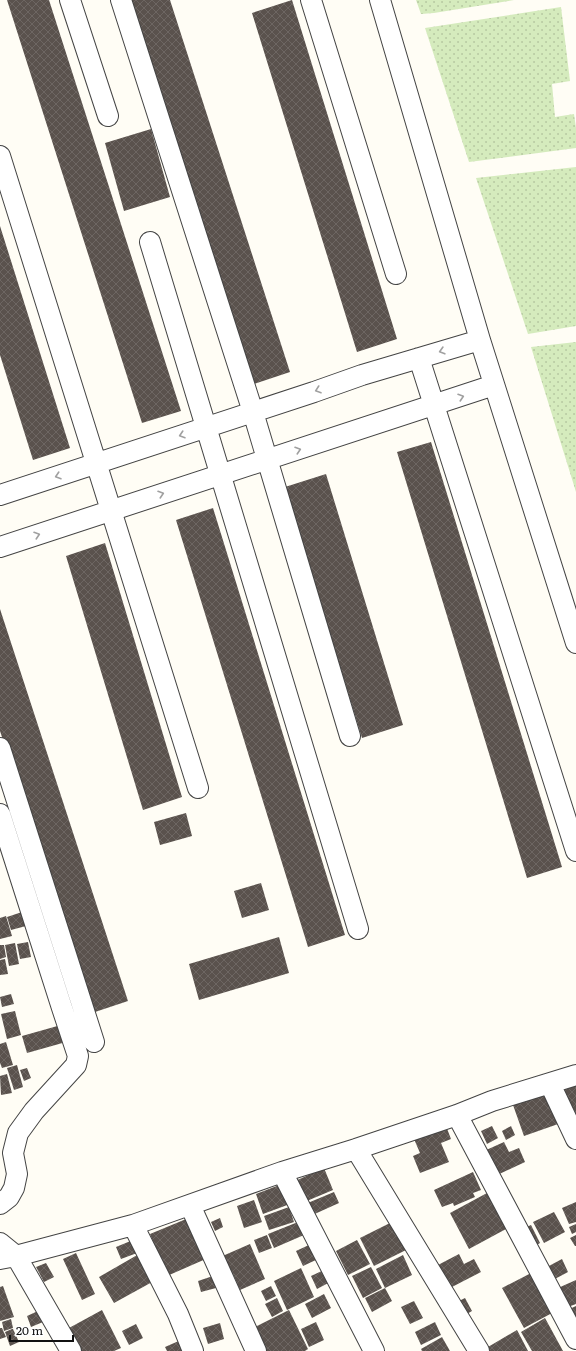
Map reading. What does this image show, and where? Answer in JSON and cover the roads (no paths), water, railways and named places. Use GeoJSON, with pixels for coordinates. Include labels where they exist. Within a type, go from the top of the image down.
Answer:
{"type":"FeatureCollection","features":[{"type":"Feature","properties":{"kind":"street"},"geometry":{"type":"LineString","coordinates":[[70,0],[108,116]]}},
{"type":"Feature","properties":{"kind":"street"},"geometry":{"type":"LineString","coordinates":[[121,0],[253,412],[350,736]]}},
{"type":"Feature","properties":{"kind":"street"},"geometry":{"type":"LineString","coordinates":[[311,0],[396,274]]}},
{"type":"Feature","properties":{"kind":"street"},"geometry":{"type":"LineString","coordinates":[[380,0],[494,386],[570,606],[576,643]]}},
{"type":"Feature","properties":{"kind":"street"},"geometry":{"type":"LineString","coordinates":[[0,156],[198,788]]}},
{"type":"Feature","properties":{"kind":"street"},"geometry":{"type":"LineString","coordinates":[[150,242],[358,929]]}},
{"type":"Feature","properties":{"kind":"street"},"geometry":{"type":"LineString","coordinates":[[0,495],[362,375],[480,340]]}},
{"type":"Feature","properties":{"kind":"street"},"geometry":{"type":"LineString","coordinates":[[419,358],[576,851]]}},
{"type":"Feature","properties":{"kind":"street"},"geometry":{"type":"LineString","coordinates":[[0,547],[494,386]]}},
{"type":"Feature","properties":{"kind":"street"},"geometry":{"type":"LineString","coordinates":[[0,748],[94,1042]]}},
{"type":"Feature","properties":{"kind":"street"},"geometry":{"type":"LineString","coordinates":[[0,1204],[9,1197],[14,1188],[18,1174],[13,1153],[18,1133],[34,1111],[76,1065],[78,1056],[2,825]]}},
{"type":"Feature","properties":{"kind":"street"},"geometry":{"type":"LineString","coordinates":[[8,1257],[133,1225],[282,1172],[356,1149],[492,1101],[576,1075]]}},
{"type":"Feature","properties":{"kind":"street"},"geometry":{"type":"LineString","coordinates":[[550,1084],[576,1139]]}},
{"type":"Feature","properties":{"kind":"street"},"geometry":{"type":"LineString","coordinates":[[457,1114],[576,1339]]}},
{"type":"Feature","properties":{"kind":"street"},"geometry":{"type":"LineString","coordinates":[[356,1149],[479,1351]]}},
{"type":"Feature","properties":{"kind":"street"},"geometry":{"type":"LineString","coordinates":[[282,1172],[374,1351]]}},
{"type":"Feature","properties":{"kind":"street"},"geometry":{"type":"LineString","coordinates":[[190,1205],[256,1351]]}},
{"type":"Feature","properties":{"kind":"street"},"geometry":{"type":"LineString","coordinates":[[133,1225],[178,1314],[193,1351]]}},
{"type":"Feature","properties":{"kind":"street"},"geometry":{"type":"LineString","coordinates":[[0,1243],[71,1351]]}}]}
